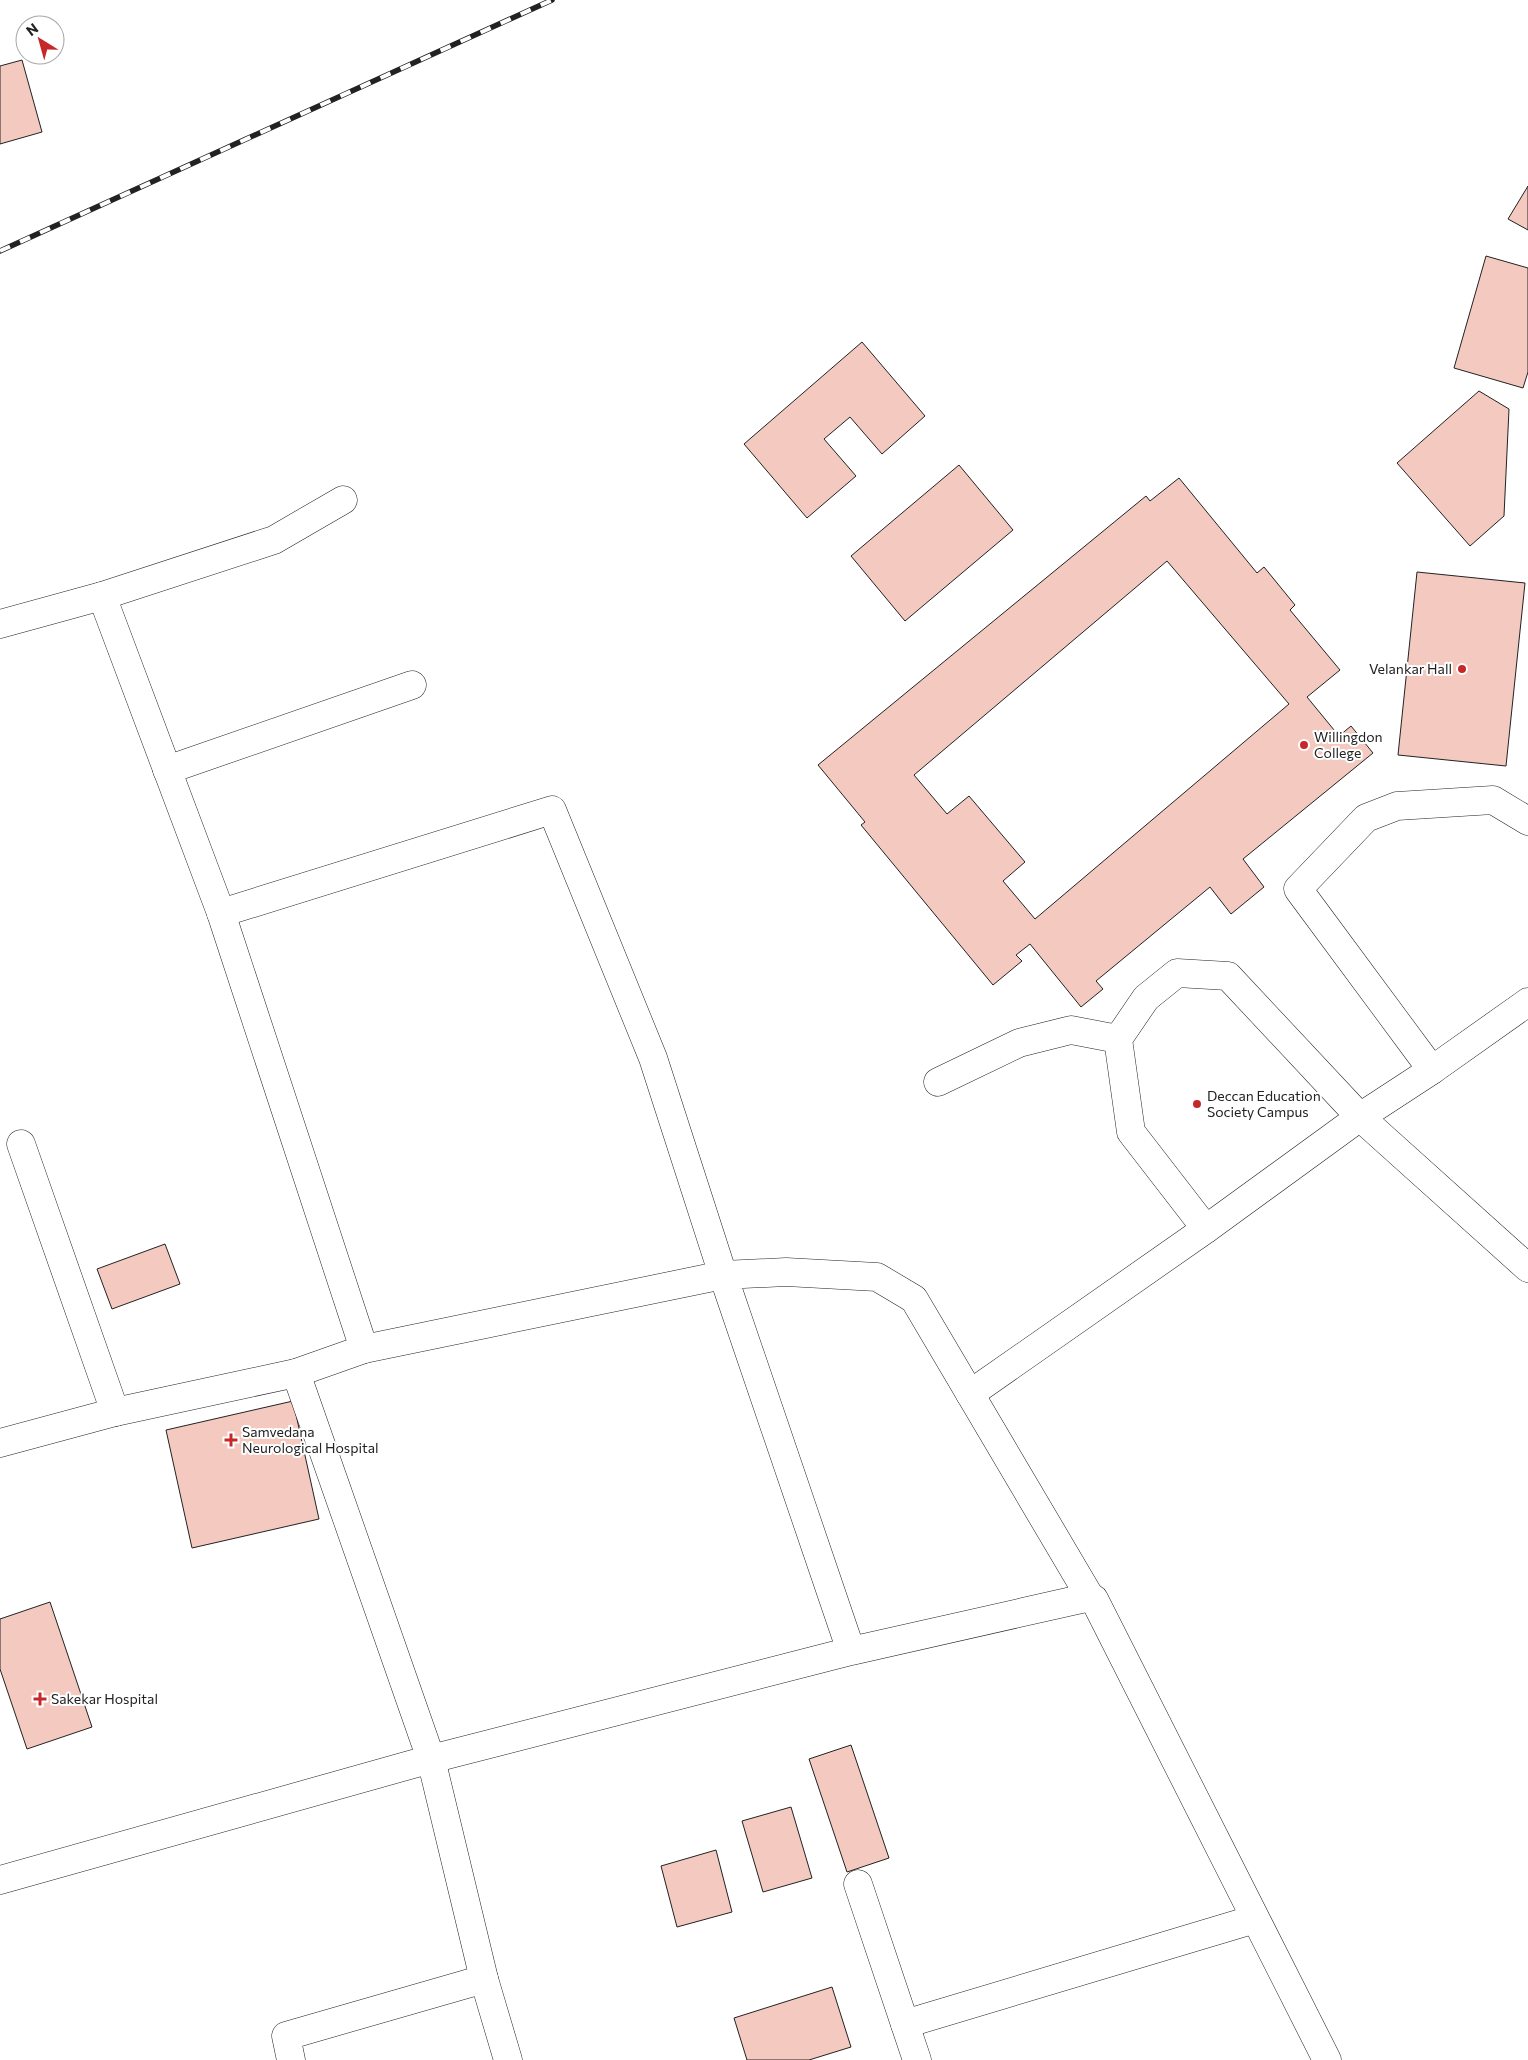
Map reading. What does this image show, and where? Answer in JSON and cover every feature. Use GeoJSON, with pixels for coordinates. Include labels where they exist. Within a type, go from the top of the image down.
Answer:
{"type":"FeatureCollection","features":[{"type":"Feature","properties":{"kind":"street"},"geometry":{"type":"LineString","coordinates":[[0,624],[102,596],[274,540],[343,500]]}},
{"type":"Feature","properties":{"kind":"street"},"geometry":{"type":"LineString","coordinates":[[102,596],[221,913],[364,1349]]}},
{"type":"Feature","properties":{"kind":"street"},"geometry":{"type":"LineString","coordinates":[[167,770],[412,686]]}},
{"type":"Feature","properties":{"kind":"street"},"geometry":{"type":"LineString","coordinates":[[1432,1070],[1298,889],[1366,818],[1397,806],[1493,800],[1528,821]]}},
{"type":"Feature","properties":{"kind":"street"},"geometry":{"type":"LineString","coordinates":[[221,913],[552,810],[652,1058],[723,1276],[851,1650]]}},
{"type":"Feature","properties":{"kind":"street"},"geometry":{"type":"LineString","coordinates":[[1206,1229],[1131,1132],[1118,1039],[1146,998],[1177,973],[1228,976],[1360,1117],[1528,1268]]}},
{"type":"Feature","properties":{"kind":"street"},"geometry":{"type":"LineString","coordinates":[[970,1394],[1206,1229],[1360,1117],[1432,1070],[1528,1002]]}},
{"type":"Feature","properties":{"kind":"street"},"geometry":{"type":"LineString","coordinates":[[938,1082],[1019,1043],[1071,1030],[1118,1039]]}},
{"type":"Feature","properties":{"kind":"street"},"geometry":{"type":"LineString","coordinates":[[21,1144],[115,1412]]}},
{"type":"Feature","properties":{"kind":"street"},"geometry":{"type":"LineString","coordinates":[[0,1443],[115,1412],[296,1373],[364,1349],[723,1276],[786,1272],[877,1277],[914,1299],[1090,1597],[1094,1599],[1327,2060]]}},
{"type":"Feature","properties":{"kind":"street"},"geometry":{"type":"LineString","coordinates":[[296,1373],[431,1760],[484,1979],[508,2060]]}},
{"type":"Feature","properties":{"kind":"street"},"geometry":{"type":"LineString","coordinates":[[0,1880],[431,1760],[851,1650],[1090,1597]]}},
{"type":"Feature","properties":{"kind":"street"},"geometry":{"type":"LineString","coordinates":[[858,1884],[917,2060]]}},
{"type":"Feature","properties":{"kind":"street"},"geometry":{"type":"LineString","coordinates":[[905,2024],[1255,1919]]}},
{"type":"Feature","properties":{"kind":"street"},"geometry":{"type":"LineString","coordinates":[[291,2060],[286,2036],[484,1979]]}},
{"type":"Feature","properties":{"kind":"building"},"geometry":{"type":"Polygon","coordinates":[[[15,62],[15,65],[23,65],[42,132],[0,144],[0,66],[15,62]]]}},
{"type":"Feature","properties":{"kind":"building"},"geometry":{"type":"Polygon","coordinates":[[[1528,186],[1528,230],[1508,219],[1528,186]]]}},
{"type":"Feature","properties":{"kind":"building"},"geometry":{"type":"Polygon","coordinates":[[[1486,256],[1528,268],[1528,372],[1523,388],[1454,368],[1486,256]]]}},
{"type":"Feature","properties":{"kind":"building"},"geometry":{"type":"Polygon","coordinates":[[[862,342],[925,416],[882,454],[850,417],[824,439],[856,476],[807,518],[744,444],[862,342]]]}},
{"type":"Feature","properties":{"kind":"building"},"geometry":{"type":"Polygon","coordinates":[[[1479,391],[1509,409],[1504,516],[1470,546],[1397,463],[1479,391]]]}},
{"type":"Feature","properties":{"kind":"building"},"geometry":{"type":"Polygon","coordinates":[[[959,465],[1013,530],[905,621],[851,556],[959,465]]]}},
{"type":"Feature","properties":{"kind":"building","name":"Willingdon College"},"geometry":{"type":"Polygon","coordinates":[[[1179,478],[1257,573],[1264,567],[1295,605],[1290,610],[1340,670],[1307,697],[1339,736],[1351,726],[1373,753],[1243,859],[1264,887],[1231,914],[1210,887],[1096,981],[1103,989],[1081,1007],[1030,944],[1016,955],[1022,961],[993,985],[861,825],[865,822],[818,765],[1146,496],[1150,501],[1179,478]],[[1167,561],[914,775],[947,814],[969,796],[1025,862],[1003,881],[1035,919],[1289,704],[1167,561]]]}},
{"type":"Feature","properties":{"kind":"building","name":"Velankar Hall"},"geometry":{"type":"Polygon","coordinates":[[[1417,572],[1525,583],[1506,766],[1398,755],[1417,572]]]}},
{"type":"Feature","properties":{"kind":"building"},"geometry":{"type":"Polygon","coordinates":[[[165,1244],[180,1284],[112,1309],[97,1269],[165,1244]]]}},
{"type":"Feature","properties":{"kind":"building"},"geometry":{"type":"Polygon","coordinates":[[[293,1401],[319,1519],[192,1548],[166,1430],[293,1401]]]}},
{"type":"Feature","properties":{"kind":"building"},"geometry":{"type":"Polygon","coordinates":[[[50,1602],[92,1727],[27,1749],[0,1669],[0,1619],[50,1602]]]}},
{"type":"Feature","properties":{"kind":"building"},"geometry":{"type":"Polygon","coordinates":[[[851,1745],[889,1858],[847,1872],[809,1759],[851,1745]]]}},
{"type":"Feature","properties":{"kind":"building"},"geometry":{"type":"Polygon","coordinates":[[[791,1807],[812,1878],[763,1892],[742,1821],[791,1807]]]}},
{"type":"Feature","properties":{"kind":"building"},"geometry":{"type":"Polygon","coordinates":[[[716,1850],[732,1912],[677,1927],[661,1866],[716,1850]]]}},
{"type":"Feature","properties":{"kind":"building"},"geometry":{"type":"Polygon","coordinates":[[[832,1987],[851,2047],[809,2060],[747,2060],[734,2018],[832,1987]]]}},
{"type":"Feature","properties":{"kind":"railway"},"geometry":{"type":"LineString","coordinates":[[0,251],[552,0]]}},
{"type":"Feature","properties":{"kind":"place","name":"Velankar Hall"},"geometry":{"type":"Point","coordinates":[1462,669]}},
{"type":"Feature","properties":{"kind":"place","name":"Willingdon College"},"geometry":{"type":"Point","coordinates":[1304,745]}},
{"type":"Feature","properties":{"kind":"place","name":"Deccan Education Society Campus"},"geometry":{"type":"Point","coordinates":[1197,1104]}},
{"type":"Feature","properties":{"kind":"place","name":"Samvedana Neurological Hospital"},"geometry":{"type":"Point","coordinates":[231,1440]}},
{"type":"Feature","properties":{"kind":"place","name":"Sakekar Hospital"},"geometry":{"type":"Point","coordinates":[40,1699]}}]}
